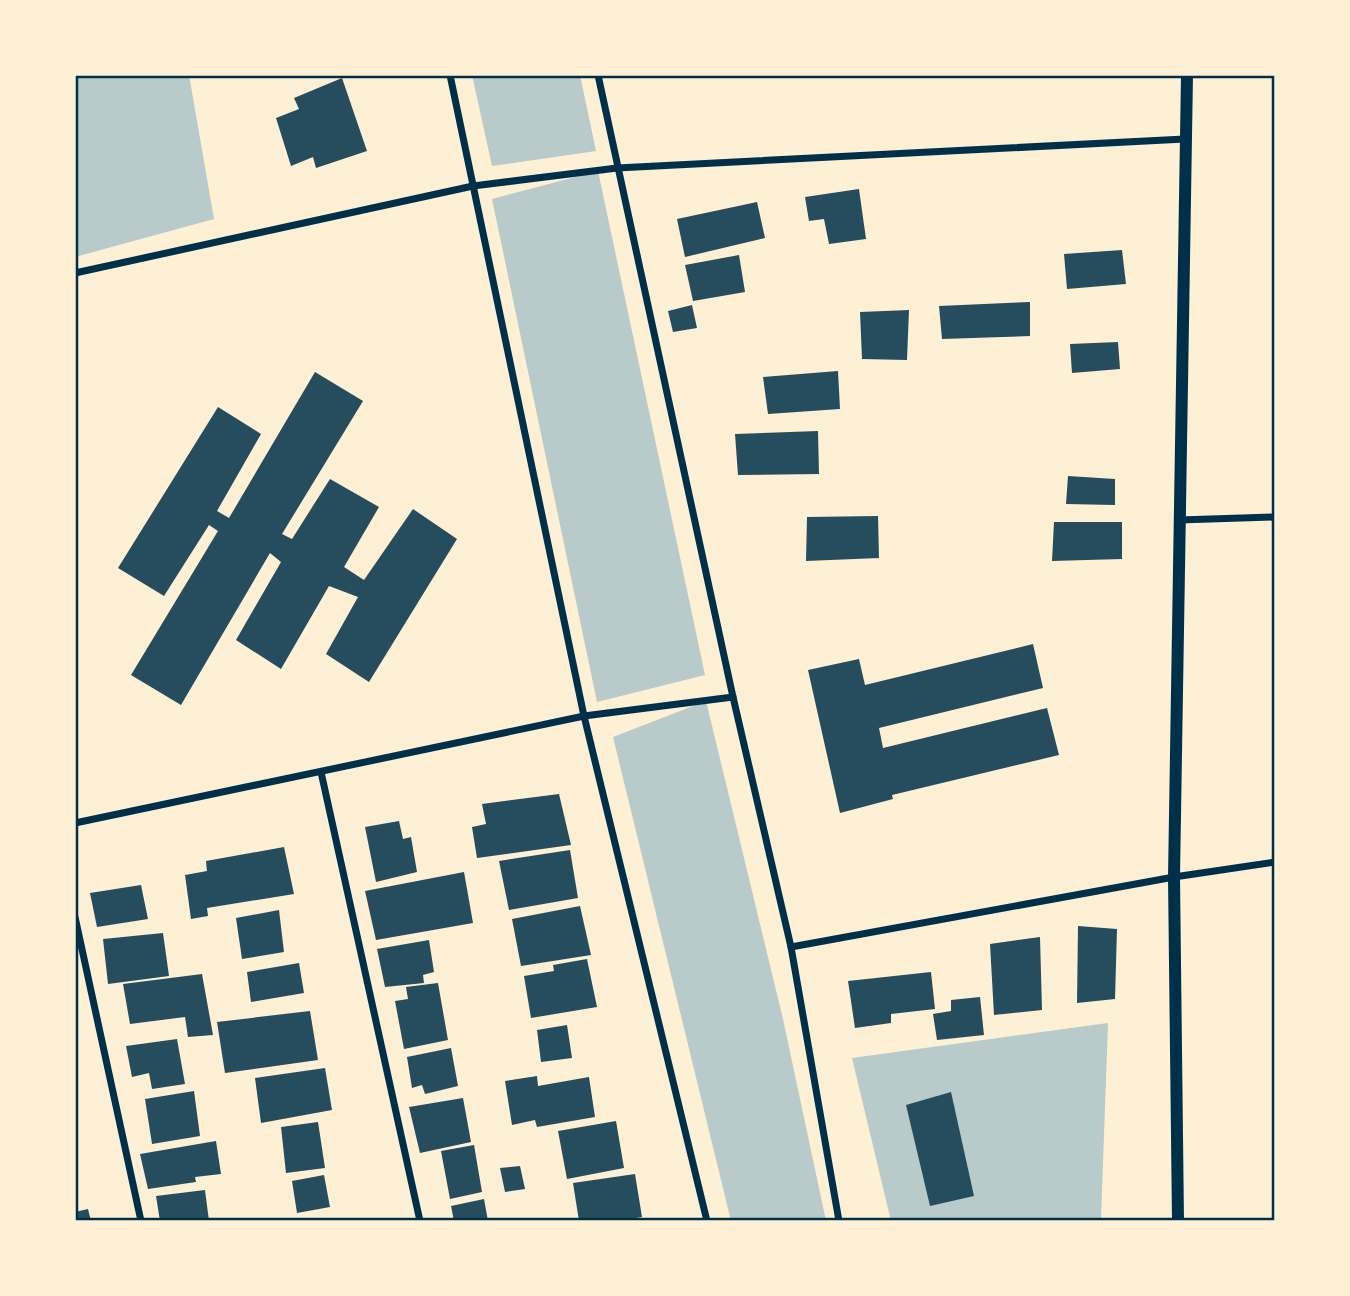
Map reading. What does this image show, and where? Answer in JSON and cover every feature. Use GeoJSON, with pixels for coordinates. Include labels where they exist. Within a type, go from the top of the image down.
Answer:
{"type":"FeatureCollection","features":[{"type":"Feature","properties":{"kind":"street"},"geometry":{"type":"LineString","coordinates":[[450,75],[584,716],[706,1221]]}},
{"type":"Feature","properties":{"kind":"street"},"geometry":{"type":"LineString","coordinates":[[598,75],[733,697],[791,947],[839,1221]]}},
{"type":"Feature","properties":{"kind":"street"},"geometry":{"type":"LineString","coordinates":[[1178,1221],[1174,877],[1187,75]]}},
{"type":"Feature","properties":{"kind":"street"},"geometry":{"type":"LineString","coordinates":[[75,273],[473,186],[617,168],[1185,139]]}},
{"type":"Feature","properties":{"kind":"street"},"geometry":{"type":"LineString","coordinates":[[1178,520],[1275,517]]}},
{"type":"Feature","properties":{"kind":"street"},"geometry":{"type":"LineString","coordinates":[[75,823],[584,716],[733,697]]}},
{"type":"Feature","properties":{"kind":"street"},"geometry":{"type":"LineString","coordinates":[[321,772],[420,1221]]}},
{"type":"Feature","properties":{"kind":"street"},"geometry":{"type":"LineString","coordinates":[[791,947],[1174,877],[1275,862]]}},
{"type":"Feature","properties":{"kind":"street"},"geometry":{"type":"LineString","coordinates":[[75,917],[141,1221]]}},
{"type":"Feature","properties":{"kind":"shaded area"},"geometry":{"type":"Polygon","coordinates":[[[75,75],[189,75],[214,219],[75,257],[75,75]]]}},
{"type":"Feature","properties":{"kind":"shaded area"},"geometry":{"type":"Polygon","coordinates":[[[472,75],[580,75],[596,151],[492,166],[472,75]]]}},
{"type":"Feature","properties":{"kind":"shaded area"},"geometry":{"type":"Polygon","coordinates":[[[598,171],[705,675],[597,702],[492,199],[598,171]]]}},
{"type":"Feature","properties":{"kind":"shaded area"},"geometry":{"type":"Polygon","coordinates":[[[706,701],[783,1019],[826,1221],[731,1221],[613,737],[706,701]]]}},
{"type":"Feature","properties":{"kind":"shaded area"},"geometry":{"type":"Polygon","coordinates":[[[1108,1023],[1101,1219],[891,1221],[852,1058],[1108,1023]]]}},
{"type":"Feature","properties":{"kind":"building"},"geometry":{"type":"Polygon","coordinates":[[[342,78],[367,151],[316,168],[313,157],[291,166],[276,118],[299,109],[294,98],[342,78]]]}},
{"type":"Feature","properties":{"kind":"building"},"geometry":{"type":"Polygon","coordinates":[[[859,189],[866,239],[829,244],[824,219],[809,221],[805,197],[859,189]]]}},
{"type":"Feature","properties":{"kind":"building"},"geometry":{"type":"Polygon","coordinates":[[[757,202],[765,238],[685,257],[677,219],[757,202]]]}},
{"type":"Feature","properties":{"kind":"building"},"geometry":{"type":"Polygon","coordinates":[[[1122,250],[1126,284],[1067,289],[1064,254],[1122,250]]]}},
{"type":"Feature","properties":{"kind":"building"},"geometry":{"type":"Polygon","coordinates":[[[739,255],[745,292],[693,301],[685,265],[739,255]]]}},
{"type":"Feature","properties":{"kind":"building"},"geometry":{"type":"Polygon","coordinates":[[[1030,302],[1030,336],[942,339],[939,306],[1030,302]]]}},
{"type":"Feature","properties":{"kind":"building"},"geometry":{"type":"Polygon","coordinates":[[[692,305],[697,328],[673,332],[668,311],[692,305]]]}},
{"type":"Feature","properties":{"kind":"building"},"geometry":{"type":"Polygon","coordinates":[[[909,310],[907,360],[862,359],[860,312],[909,310]]]}},
{"type":"Feature","properties":{"kind":"building"},"geometry":{"type":"Polygon","coordinates":[[[1118,342],[1120,369],[1072,373],[1070,344],[1118,342]]]}},
{"type":"Feature","properties":{"kind":"building"},"geometry":{"type":"Polygon","coordinates":[[[838,371],[840,409],[768,414],[763,377],[838,371]]]}},
{"type":"Feature","properties":{"kind":"building"},"geometry":{"type":"Polygon","coordinates":[[[315,372],[363,401],[282,534],[292,539],[330,479],[379,507],[344,567],[364,580],[413,509],[457,539],[369,682],[326,654],[358,597],[329,586],[281,669],[236,640],[281,562],[270,553],[181,705],[131,675],[218,531],[209,525],[164,596],[118,568],[218,407],[261,434],[217,511],[229,518],[315,372]]]}},
{"type":"Feature","properties":{"kind":"building"},"geometry":{"type":"Polygon","coordinates":[[[818,431],[819,474],[738,475],[735,434],[818,431]]]}},
{"type":"Feature","properties":{"kind":"building"},"geometry":{"type":"Polygon","coordinates":[[[1068,476],[1115,479],[1115,505],[1066,504],[1068,476]]]}},
{"type":"Feature","properties":{"kind":"building"},"geometry":{"type":"Polygon","coordinates":[[[878,516],[879,558],[806,561],[807,517],[878,516]]]}},
{"type":"Feature","properties":{"kind":"building"},"geometry":{"type":"Polygon","coordinates":[[[1054,522],[1122,522],[1122,559],[1052,561],[1054,522]]]}},
{"type":"Feature","properties":{"kind":"building"},"geometry":{"type":"Polygon","coordinates":[[[1033,644],[1043,688],[879,728],[883,748],[1047,708],[1059,755],[892,795],[893,799],[840,813],[808,670],[859,659],[865,685],[1033,644]]]}},
{"type":"Feature","properties":{"kind":"building"},"geometry":{"type":"Polygon","coordinates":[[[559,794],[571,845],[477,858],[472,827],[486,824],[482,804],[559,794]]]}},
{"type":"Feature","properties":{"kind":"building"},"geometry":{"type":"Polygon","coordinates":[[[399,821],[403,839],[411,837],[417,872],[376,882],[365,827],[399,821]]]}},
{"type":"Feature","properties":{"kind":"building"},"geometry":{"type":"Polygon","coordinates":[[[284,847],[294,894],[207,908],[208,916],[191,919],[185,875],[207,871],[206,861],[284,847]]]}},
{"type":"Feature","properties":{"kind":"building"},"geometry":{"type":"Polygon","coordinates":[[[570,850],[578,898],[509,910],[499,861],[570,850]]]}},
{"type":"Feature","properties":{"kind":"building"},"geometry":{"type":"Polygon","coordinates":[[[464,872],[473,923],[376,940],[365,891],[464,872]]]}},
{"type":"Feature","properties":{"kind":"building"},"geometry":{"type":"Polygon","coordinates":[[[141,885],[148,919],[97,927],[90,893],[141,885]]]}},
{"type":"Feature","properties":{"kind":"building"},"geometry":{"type":"Polygon","coordinates":[[[580,906],[591,955],[521,966],[512,919],[580,906]]]}},
{"type":"Feature","properties":{"kind":"building"},"geometry":{"type":"Polygon","coordinates":[[[279,910],[284,952],[242,959],[236,918],[279,910]]]}},
{"type":"Feature","properties":{"kind":"building"},"geometry":{"type":"Polygon","coordinates":[[[1078,926],[1117,929],[1115,999],[1077,1003],[1078,926]]]}},
{"type":"Feature","properties":{"kind":"building"},"geometry":{"type":"Polygon","coordinates":[[[163,933],[169,976],[108,984],[103,939],[163,933]]]}},
{"type":"Feature","properties":{"kind":"building"},"geometry":{"type":"Polygon","coordinates":[[[1040,937],[1042,1010],[994,1015],[990,944],[1040,937]]]}},
{"type":"Feature","properties":{"kind":"building"},"geometry":{"type":"Polygon","coordinates":[[[429,940],[434,972],[423,975],[424,983],[385,987],[377,949],[429,940]]]}},
{"type":"Feature","properties":{"kind":"building"},"geometry":{"type":"Polygon","coordinates":[[[587,959],[597,1007],[531,1018],[524,976],[554,971],[553,965],[587,959]]]}},
{"type":"Feature","properties":{"kind":"building"},"geometry":{"type":"Polygon","coordinates":[[[299,963],[304,993],[251,1002],[247,972],[299,963]]]}},
{"type":"Feature","properties":{"kind":"building"},"geometry":{"type":"Polygon","coordinates":[[[931,972],[935,1009],[891,1014],[891,1023],[855,1028],[848,981],[931,972]]]}},
{"type":"Feature","properties":{"kind":"building"},"geometry":{"type":"Polygon","coordinates":[[[202,974],[213,1035],[188,1037],[185,1017],[130,1024],[123,984],[202,974]]]}},
{"type":"Feature","properties":{"kind":"building"},"geometry":{"type":"Polygon","coordinates":[[[438,983],[448,1040],[404,1049],[395,1001],[408,999],[406,987],[438,983]]]}},
{"type":"Feature","properties":{"kind":"building"},"geometry":{"type":"Polygon","coordinates":[[[980,997],[984,1035],[937,1040],[933,1014],[951,1011],[951,1000],[980,997]]]}},
{"type":"Feature","properties":{"kind":"building"},"geometry":{"type":"Polygon","coordinates":[[[310,1011],[318,1060],[225,1073],[217,1022],[310,1011]]]}},
{"type":"Feature","properties":{"kind":"building"},"geometry":{"type":"Polygon","coordinates":[[[567,1025],[572,1058],[541,1062],[537,1030],[567,1025]]]}},
{"type":"Feature","properties":{"kind":"building"},"geometry":{"type":"Polygon","coordinates":[[[177,1039],[185,1084],[152,1089],[149,1073],[132,1077],[126,1046],[177,1039]]]}},
{"type":"Feature","properties":{"kind":"building"},"geometry":{"type":"Polygon","coordinates":[[[451,1048],[458,1086],[425,1094],[422,1085],[412,1088],[407,1057],[451,1048]]]}},
{"type":"Feature","properties":{"kind":"building"},"geometry":{"type":"Polygon","coordinates":[[[325,1068],[332,1110],[261,1123],[255,1078],[325,1068]]]}},
{"type":"Feature","properties":{"kind":"building"},"geometry":{"type":"Polygon","coordinates":[[[537,1076],[538,1086],[589,1077],[595,1117],[537,1127],[535,1120],[512,1125],[505,1081],[537,1076]]]}},
{"type":"Feature","properties":{"kind":"building"},"geometry":{"type":"Polygon","coordinates":[[[194,1091],[200,1136],[152,1144],[145,1099],[194,1091]]]}},
{"type":"Feature","properties":{"kind":"building"},"geometry":{"type":"Polygon","coordinates":[[[951,1092],[974,1196],[930,1206],[906,1105],[951,1092]]]}},
{"type":"Feature","properties":{"kind":"building"},"geometry":{"type":"Polygon","coordinates":[[[463,1098],[471,1142],[420,1153],[409,1107],[463,1098]]]}},
{"type":"Feature","properties":{"kind":"building"},"geometry":{"type":"Polygon","coordinates":[[[616,1121],[624,1168],[567,1179],[558,1131],[616,1121]]]}},
{"type":"Feature","properties":{"kind":"building"},"geometry":{"type":"Polygon","coordinates":[[[318,1122],[325,1168],[286,1173],[281,1127],[318,1122]]]}},
{"type":"Feature","properties":{"kind":"building"},"geometry":{"type":"Polygon","coordinates":[[[216,1141],[221,1174],[195,1177],[196,1182],[148,1189],[140,1154],[216,1141]]]}},
{"type":"Feature","properties":{"kind":"building"},"geometry":{"type":"Polygon","coordinates":[[[474,1145],[482,1192],[450,1199],[441,1151],[474,1145]]]}},
{"type":"Feature","properties":{"kind":"building"},"geometry":{"type":"Polygon","coordinates":[[[520,1166],[525,1189],[505,1192],[500,1168],[520,1166]]]}},
{"type":"Feature","properties":{"kind":"building"},"geometry":{"type":"Polygon","coordinates":[[[635,1174],[642,1217],[618,1221],[579,1221],[573,1183],[635,1174]]]}},
{"type":"Feature","properties":{"kind":"building"},"geometry":{"type":"Polygon","coordinates":[[[324,1175],[330,1207],[297,1213],[292,1181],[324,1175]]]}},
{"type":"Feature","properties":{"kind":"building"},"geometry":{"type":"Polygon","coordinates":[[[205,1190],[209,1221],[160,1221],[156,1196],[205,1190]]]}},
{"type":"Feature","properties":{"kind":"building"},"geometry":{"type":"Polygon","coordinates":[[[484,1199],[488,1221],[454,1221],[451,1206],[484,1199]]]}},
{"type":"Feature","properties":{"kind":"building"},"geometry":{"type":"Polygon","coordinates":[[[88,1209],[91,1221],[75,1221],[75,1212],[88,1209]]]}}]}
